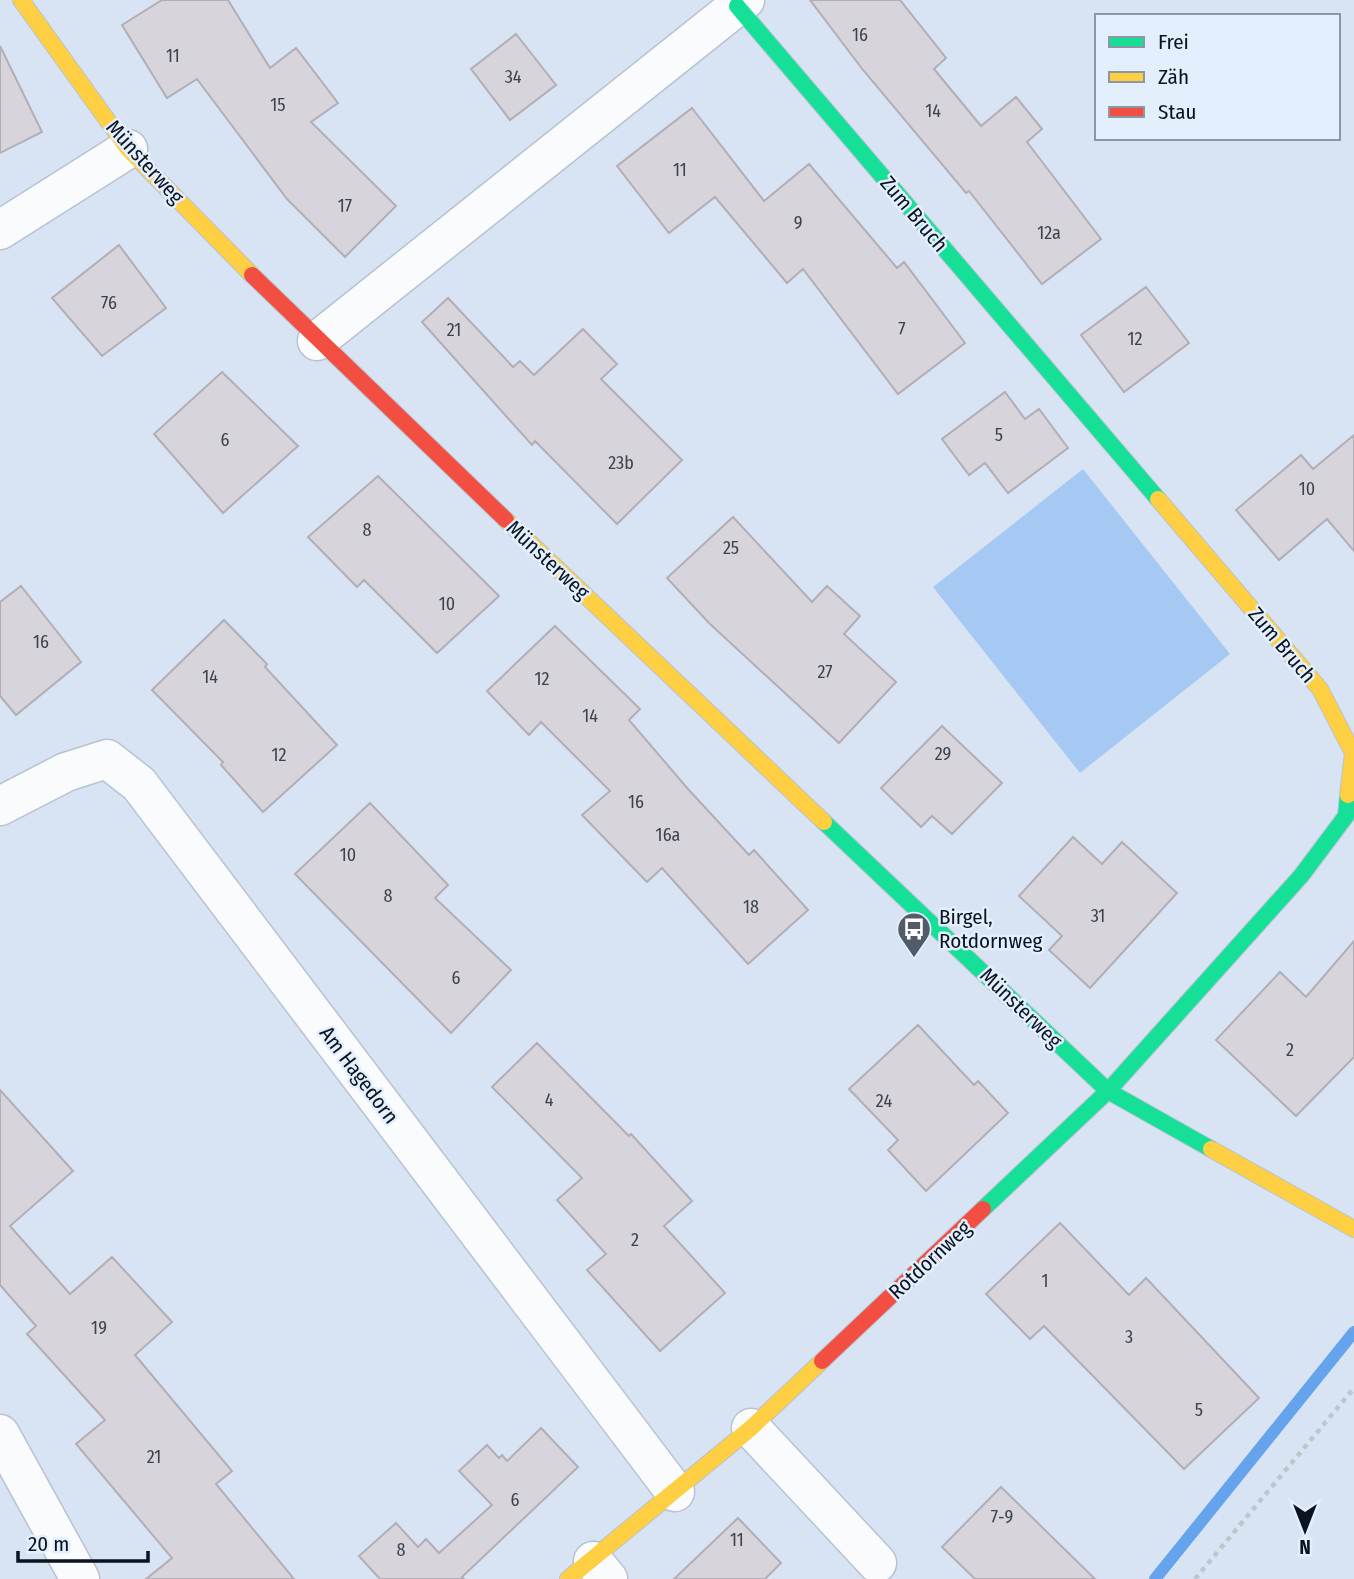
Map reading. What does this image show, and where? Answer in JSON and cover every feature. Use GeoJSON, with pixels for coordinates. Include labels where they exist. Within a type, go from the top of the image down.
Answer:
{"type":"FeatureCollection","features":[{"type":"Feature","properties":{"kind":"street","name":"Münsterweg"},"geometry":{"type":"LineString","coordinates":[[21,0],[128,149],[317,341],[1108,1091]]}},
{"type":"Feature","properties":{"kind":"street","name":"Zum Bruch"},"geometry":{"type":"LineString","coordinates":[[317,341],[741,3],[1320,689],[1353,753],[1346,816],[1301,876],[1108,1091]]}},
{"type":"Feature","properties":{"kind":"street"},"geometry":{"type":"LineString","coordinates":[[0,230],[128,149]]}},
{"type":"Feature","properties":{"kind":"street","name":"Am Hagedorn"},"geometry":{"type":"LineString","coordinates":[[0,806],[66,772],[107,759],[139,784],[676,1492]]}},
{"type":"Feature","properties":{"kind":"street"},"geometry":{"type":"LineString","coordinates":[[1108,1091],[1354,1229]]}},
{"type":"Feature","properties":{"kind":"street","name":"Rotdornweg"},"geometry":{"type":"LineString","coordinates":[[589,1573],[676,1492],[751,1428],[1108,1091]]}},
{"type":"Feature","properties":{"kind":"street"},"geometry":{"type":"LineString","coordinates":[[751,1428],[877,1563]]}},
{"type":"Feature","properties":{"kind":"street"},"geometry":{"type":"LineString","coordinates":[[0,1434],[80,1579]]}},
{"type":"Feature","properties":{"kind":"path"},"geometry":{"type":"LineString","coordinates":[[1195,1579],[1354,1388]]}},
{"type":"Feature","properties":{"kind":"shaded area"},"geometry":{"type":"Polygon","coordinates":[[[1083,469],[1230,654],[1080,773],[933,587],[1083,469]]]}},
{"type":"Feature","properties":{"kind":"building"},"geometry":{"type":"Polygon","coordinates":[[[162,0],[228,0],[270,68],[296,48],[338,103],[311,122],[396,206],[345,257],[287,199],[197,79],[167,98],[122,25],[162,0]]]}},
{"type":"Feature","properties":{"kind":"building"},"geometry":{"type":"Polygon","coordinates":[[[810,0],[900,0],[946,58],[934,69],[981,126],[1016,97],[1042,129],[1027,142],[1101,239],[1042,284],[969,191],[966,193],[863,70],[810,0]]]}},
{"type":"Feature","properties":{"kind":"building"},"geometry":{"type":"Polygon","coordinates":[[[516,34],[556,85],[510,120],[471,69],[516,34]]]}},
{"type":"Feature","properties":{"kind":"building"},"geometry":{"type":"Polygon","coordinates":[[[0,46],[42,132],[0,153],[0,46]]]}},
{"type":"Feature","properties":{"kind":"building"},"geometry":{"type":"Polygon","coordinates":[[[692,108],[764,201],[809,164],[897,268],[904,262],[965,343],[898,394],[803,269],[787,283],[715,197],[669,233],[617,166],[692,108]]]}},
{"type":"Feature","properties":{"kind":"building"},"geometry":{"type":"Polygon","coordinates":[[[119,245],[166,308],[102,356],[52,298],[119,245]]]}},
{"type":"Feature","properties":{"kind":"building"},"geometry":{"type":"Polygon","coordinates":[[[1146,287],[1189,343],[1124,392],[1081,335],[1146,287]]]}},
{"type":"Feature","properties":{"kind":"building"},"geometry":{"type":"Polygon","coordinates":[[[448,298],[513,367],[520,361],[534,375],[583,329],[617,364],[601,379],[682,460],[617,524],[535,441],[532,445],[422,322],[448,298]]]}},
{"type":"Feature","properties":{"kind":"building"},"geometry":{"type":"Polygon","coordinates":[[[222,372],[298,446],[223,513],[154,434],[222,372]]]}},
{"type":"Feature","properties":{"kind":"building"},"geometry":{"type":"Polygon","coordinates":[[[1005,392],[1025,419],[1039,409],[1068,448],[1008,493],[985,463],[969,475],[942,439],[1005,392]]]}},
{"type":"Feature","properties":{"kind":"building"},"geometry":{"type":"Polygon","coordinates":[[[1354,435],[1354,551],[1327,519],[1279,560],[1236,510],[1301,455],[1313,469],[1354,435]]]}},
{"type":"Feature","properties":{"kind":"building"},"geometry":{"type":"Polygon","coordinates":[[[378,476],[499,596],[437,653],[364,580],[357,587],[308,537],[378,476]]]}},
{"type":"Feature","properties":{"kind":"building"},"geometry":{"type":"Polygon","coordinates":[[[733,517],[812,602],[827,586],[860,616],[844,634],[896,682],[839,743],[709,623],[667,578],[733,517]]]}},
{"type":"Feature","properties":{"kind":"building"},"geometry":{"type":"Polygon","coordinates":[[[21,586],[81,662],[16,715],[0,696],[0,602],[21,586]]]}},
{"type":"Feature","properties":{"kind":"building"},"geometry":{"type":"Polygon","coordinates":[[[224,620],[267,664],[265,667],[337,745],[263,812],[221,765],[223,762],[152,690],[224,620]]]}},
{"type":"Feature","properties":{"kind":"building"},"geometry":{"type":"Polygon","coordinates":[[[555,626],[640,709],[629,720],[688,789],[749,855],[754,850],[808,910],[748,964],[662,868],[647,882],[582,815],[610,791],[541,722],[529,735],[487,691],[555,626]]]}},
{"type":"Feature","properties":{"kind":"building"},"geometry":{"type":"Polygon","coordinates":[[[942,726],[1002,783],[952,834],[932,816],[921,827],[881,788],[942,726]]]}},
{"type":"Feature","properties":{"kind":"building"},"geometry":{"type":"Polygon","coordinates":[[[370,803],[448,885],[435,898],[511,970],[451,1033],[295,874],[370,803]]]}},
{"type":"Feature","properties":{"kind":"building"},"geometry":{"type":"Polygon","coordinates":[[[1073,837],[1102,864],[1122,842],[1177,893],[1090,988],[1049,950],[1062,936],[1019,896],[1073,837]]]}},
{"type":"Feature","properties":{"kind":"building"},"geometry":{"type":"Polygon","coordinates":[[[1354,941],[1354,1057],[1296,1116],[1216,1040],[1280,972],[1306,997],[1354,941]]]}},
{"type":"Feature","properties":{"kind":"building"},"geometry":{"type":"Polygon","coordinates":[[[918,1025],[974,1085],[978,1081],[1008,1113],[926,1191],[888,1150],[898,1140],[849,1089],[918,1025]]]}},
{"type":"Feature","properties":{"kind":"building"},"geometry":{"type":"Polygon","coordinates":[[[537,1043],[629,1136],[631,1134],[692,1201],[664,1226],[725,1293],[660,1351],[587,1270],[606,1254],[557,1200],[582,1178],[492,1087],[537,1043]]]}},
{"type":"Feature","properties":{"kind":"building"},"geometry":{"type":"Polygon","coordinates":[[[0,1090],[73,1171],[10,1226],[70,1294],[112,1257],[172,1322],[135,1355],[232,1471],[216,1484],[294,1579],[146,1579],[172,1558],[76,1444],[105,1420],[27,1334],[36,1326],[0,1285],[0,1090]]]}},
{"type":"Feature","properties":{"kind":"building"},"geometry":{"type":"Polygon","coordinates":[[[1060,1223],[1129,1295],[1146,1278],[1259,1398],[1184,1469],[1044,1326],[1030,1339],[986,1294],[1060,1223]]]}},
{"type":"Feature","properties":{"kind":"building"},"geometry":{"type":"Polygon","coordinates":[[[541,1428],[578,1467],[462,1577],[464,1579],[380,1579],[359,1556],[396,1523],[418,1547],[426,1539],[439,1553],[492,1505],[459,1471],[487,1445],[499,1458],[502,1455],[507,1461],[541,1428]]]}},
{"type":"Feature","properties":{"kind":"building"},"geometry":{"type":"Polygon","coordinates":[[[1001,1487],[1095,1579],[975,1579],[942,1547],[1001,1487]]]}},
{"type":"Feature","properties":{"kind":"building"},"geometry":{"type":"Polygon","coordinates":[[[738,1518],[781,1563],[765,1579],[674,1579],[738,1518]]]}},
{"type":"Feature","properties":{"kind":"waterway"},"geometry":{"type":"LineString","coordinates":[[1155,1579],[1354,1332]]}},
{"type":"Feature","properties":{"kind":"traffic: fast"},"geometry":{"type":"LineString","coordinates":[[737,6],[1158,499]]}},
{"type":"Feature","properties":{"kind":"traffic: fast"},"geometry":{"type":"LineString","coordinates":[[983,1209],[1108,1091],[1301,876],[1346,816],[1348,795]]}},
{"type":"Feature","properties":{"kind":"traffic: fast"},"geometry":{"type":"LineString","coordinates":[[824,822],[1108,1091],[1211,1149]]}},
{"type":"Feature","properties":{"kind":"traffic: slow"},"geometry":{"type":"LineString","coordinates":[[21,0],[128,149],[252,275]]}},
{"type":"Feature","properties":{"kind":"traffic: slow"},"geometry":{"type":"LineString","coordinates":[[1158,499],[1320,689],[1353,753],[1348,795]]}},
{"type":"Feature","properties":{"kind":"traffic: slow"},"geometry":{"type":"LineString","coordinates":[[506,520],[824,822]]}},
{"type":"Feature","properties":{"kind":"traffic: slow"},"geometry":{"type":"LineString","coordinates":[[1211,1149],[1354,1229]]}},
{"type":"Feature","properties":{"kind":"traffic: slow"},"geometry":{"type":"LineString","coordinates":[[568,1579],[751,1428],[822,1361]]}},
{"type":"Feature","properties":{"kind":"traffic: jam"},"geometry":{"type":"LineString","coordinates":[[252,275],[506,520]]}},
{"type":"Feature","properties":{"kind":"traffic: jam"},"geometry":{"type":"LineString","coordinates":[[822,1361],[983,1209]]}},
{"type":"Feature","properties":{"kind":"place","name":"Birgel, Rotdornweg"},"geometry":{"type":"Point","coordinates":[914,959]}}]}
